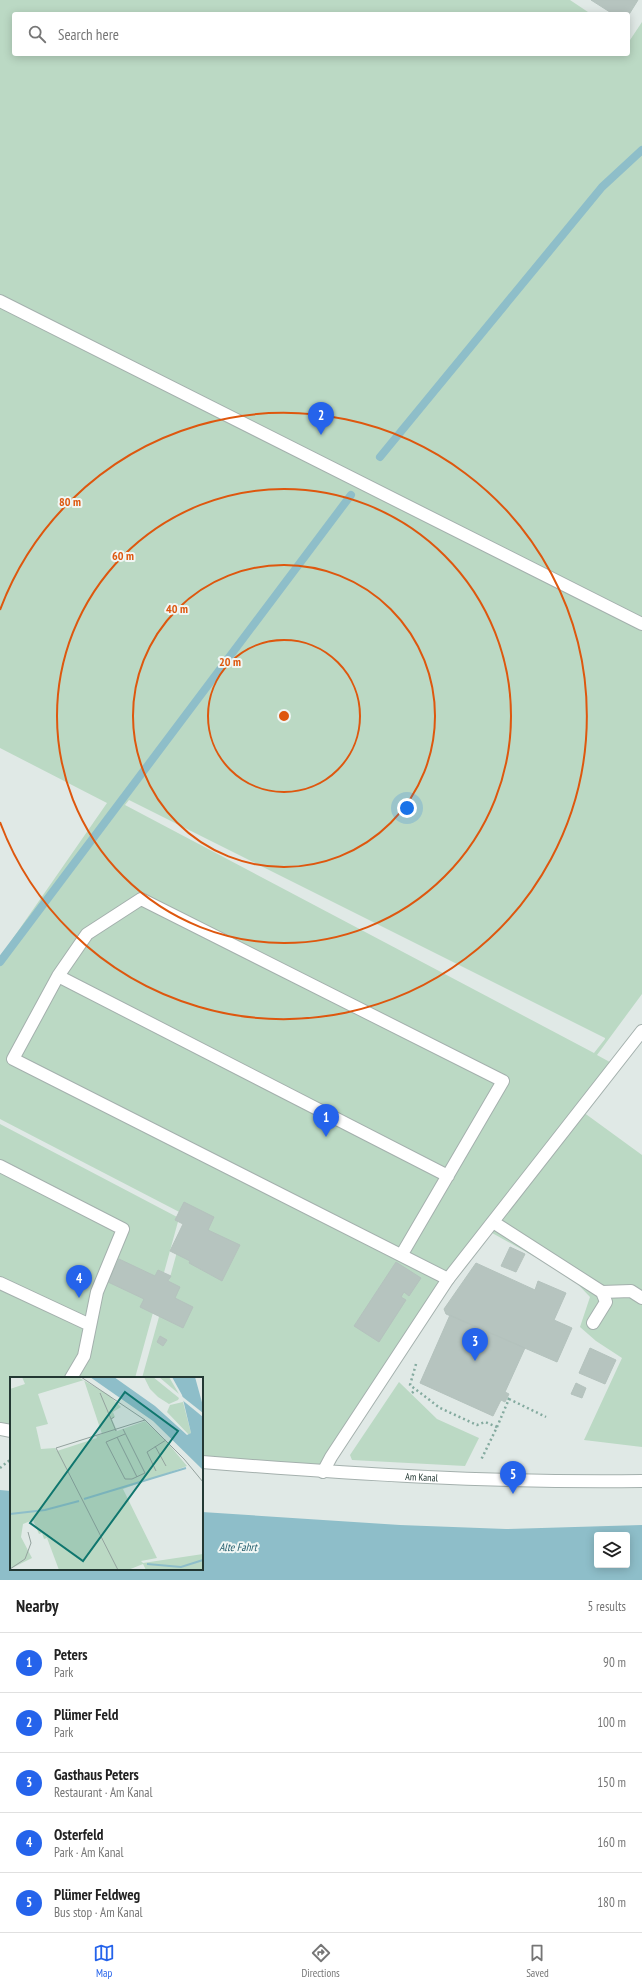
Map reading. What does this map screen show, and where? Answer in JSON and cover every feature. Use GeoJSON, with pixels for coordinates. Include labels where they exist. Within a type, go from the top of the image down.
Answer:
{"type":"FeatureCollection","features":[{"type":"Feature","properties":{"kind":"street"},"geometry":{"type":"LineString","coordinates":[[0,301],[642,624]]}},
{"type":"Feature","properties":{"kind":"street"},"geometry":{"type":"LineString","coordinates":[[402,1254],[503,1082],[141,899],[87,934],[58,976],[13,1059],[402,1254],[448,1279]]}},
{"type":"Feature","properties":{"kind":"street"},"geometry":{"type":"LineString","coordinates":[[58,976],[448,1176]]}},
{"type":"Feature","properties":{"kind":"street"},"geometry":{"type":"LineString","coordinates":[[323,1472],[331,1456],[448,1279],[642,1031]]}},
{"type":"Feature","properties":{"kind":"street"},"geometry":{"type":"LineString","coordinates":[[0,1166],[123,1229],[97,1292],[84,1356],[72,1377]]}},
{"type":"Feature","properties":{"kind":"street"},"geometry":{"type":"LineString","coordinates":[[493,1222],[602,1292],[631,1291],[642,1298]]}},
{"type":"Feature","properties":{"kind":"street"},"geometry":{"type":"LineString","coordinates":[[0,1283],[90,1326]]}},
{"type":"Feature","properties":{"kind":"street"},"geometry":{"type":"LineString","coordinates":[[593,1323],[606,1302],[602,1292]]}},
{"type":"Feature","properties":{"kind":"street"},"geometry":{"type":"LineString","coordinates":[[0,1429],[10,1430]]}},
{"type":"Feature","properties":{"kind":"street","name":"Am Kanal"},"geometry":{"type":"LineString","coordinates":[[203,1462],[323,1472],[475,1480],[642,1481]]}},
{"type":"Feature","properties":{"kind":"path"},"geometry":{"type":"LineString","coordinates":[[401,1350],[417,1364],[410,1385],[415,1390],[440,1408],[476,1425],[485,1422],[497,1427]]}},
{"type":"Feature","properties":{"kind":"path"},"geometry":{"type":"LineString","coordinates":[[412,1393],[415,1390]]}},
{"type":"Feature","properties":{"kind":"path"},"geometry":{"type":"LineString","coordinates":[[475,1480],[477,1467],[497,1427],[508,1399],[546,1417]]}},
{"type":"Feature","properties":{"kind":"path"},"geometry":{"type":"LineString","coordinates":[[0,1468],[10,1460]]}},
{"type":"Feature","properties":{"kind":"green space"},"geometry":{"type":"Polygon","coordinates":[[[0,0],[570,0],[588,12],[12,12],[12,56],[630,56],[630,40],[642,22],[642,994],[597,1055],[617,1066],[583,1112],[642,1155],[642,1447],[584,1440],[622,1358],[596,1341],[580,1327],[590,1297],[571,1277],[485,1229],[321,1469],[203,1458],[203,1377],[142,1377],[187,1216],[0,1119],[0,957],[107,803],[0,748],[0,0]],[[129,800],[125,805],[594,1053],[605,1039],[129,800]]]}},
{"type":"Feature","properties":{"kind":"green space"},"geometry":{"type":"Polygon","coordinates":[[[0,1124],[179,1218],[135,1377],[10,1377],[10,1426],[0,1423],[0,1124]]]}},
{"type":"Feature","properties":{"kind":"green space"},"geometry":{"type":"Polygon","coordinates":[[[399,1382],[437,1419],[479,1438],[465,1466],[352,1460],[350,1455],[399,1382]]]}},
{"type":"Feature","properties":{"kind":"water","name":"Alte Fahrt"},"geometry":{"type":"Polygon","coordinates":[[[0,1490],[10,1491],[10,1570],[203,1570],[203,1512],[400,1525],[506,1529],[642,1525],[642,1580],[0,1580],[0,1490]]]}},
{"type":"Feature","properties":{"kind":"building"},"geometry":{"type":"Polygon","coordinates":[[[591,0],[638,0],[630,13],[610,12],[591,0]]]}},
{"type":"Feature","properties":{"kind":"building"},"geometry":{"type":"Polygon","coordinates":[[[184,1202],[214,1217],[208,1230],[240,1245],[222,1281],[189,1263],[190,1261],[170,1251],[183,1224],[175,1220],[184,1202]]]}},
{"type":"Feature","properties":{"kind":"building"},"geometry":{"type":"Polygon","coordinates":[[[510,1247],[525,1254],[516,1272],[501,1266],[510,1247]]]}},
{"type":"Feature","properties":{"kind":"building"},"geometry":{"type":"Polygon","coordinates":[[[119,1259],[155,1276],[158,1270],[171,1276],[168,1281],[180,1287],[175,1298],[193,1307],[183,1328],[140,1307],[144,1299],[108,1282],[119,1259]]]}},
{"type":"Feature","properties":{"kind":"building"},"geometry":{"type":"Polygon","coordinates":[[[396,1262],[421,1278],[409,1296],[404,1292],[401,1297],[406,1300],[379,1342],[354,1326],[396,1262]]]}},
{"type":"Feature","properties":{"kind":"building"},"geometry":{"type":"Polygon","coordinates":[[[476,1263],[535,1290],[538,1281],[566,1293],[554,1320],[572,1328],[557,1362],[446,1314],[444,1309],[476,1263]]]}},
{"type":"Feature","properties":{"kind":"building"},"geometry":{"type":"Polygon","coordinates":[[[450,1315],[525,1348],[505,1392],[509,1394],[505,1402],[501,1400],[493,1416],[420,1383],[450,1315]]]}},
{"type":"Feature","properties":{"kind":"building"},"geometry":{"type":"Polygon","coordinates":[[[160,1336],[167,1340],[163,1346],[157,1342],[160,1336]]]}},
{"type":"Feature","properties":{"kind":"building"},"geometry":{"type":"Polygon","coordinates":[[[590,1348],[616,1360],[605,1384],[579,1373],[590,1348]]]}},
{"type":"Feature","properties":{"kind":"building"},"geometry":{"type":"Polygon","coordinates":[[[576,1383],[586,1388],[582,1398],[571,1394],[576,1383]]]}},
{"type":"Feature","properties":{"kind":"waterway"},"geometry":{"type":"LineString","coordinates":[[380,457],[602,187],[642,150]]}},
{"type":"Feature","properties":{"kind":"waterway"},"geometry":{"type":"LineString","coordinates":[[0,962],[351,495]]}},
{"type":"Feature","properties":{"kind":"place","name":"Plümer Feld"},"geometry":{"type":"Point","coordinates":[321,435]}},
{"type":"Feature","properties":{"kind":"place","name":"Peters"},"geometry":{"type":"Point","coordinates":[326,1137]}},
{"type":"Feature","properties":{"kind":"place","name":"Osterfeld"},"geometry":{"type":"Point","coordinates":[79,1298]}},
{"type":"Feature","properties":{"kind":"place","name":"Gasthaus Peters"},"geometry":{"type":"Point","coordinates":[475,1361]}},
{"type":"Feature","properties":{"kind":"place","name":"Plümer Feldweg"},"geometry":{"type":"Point","coordinates":[513,1494]}}]}
